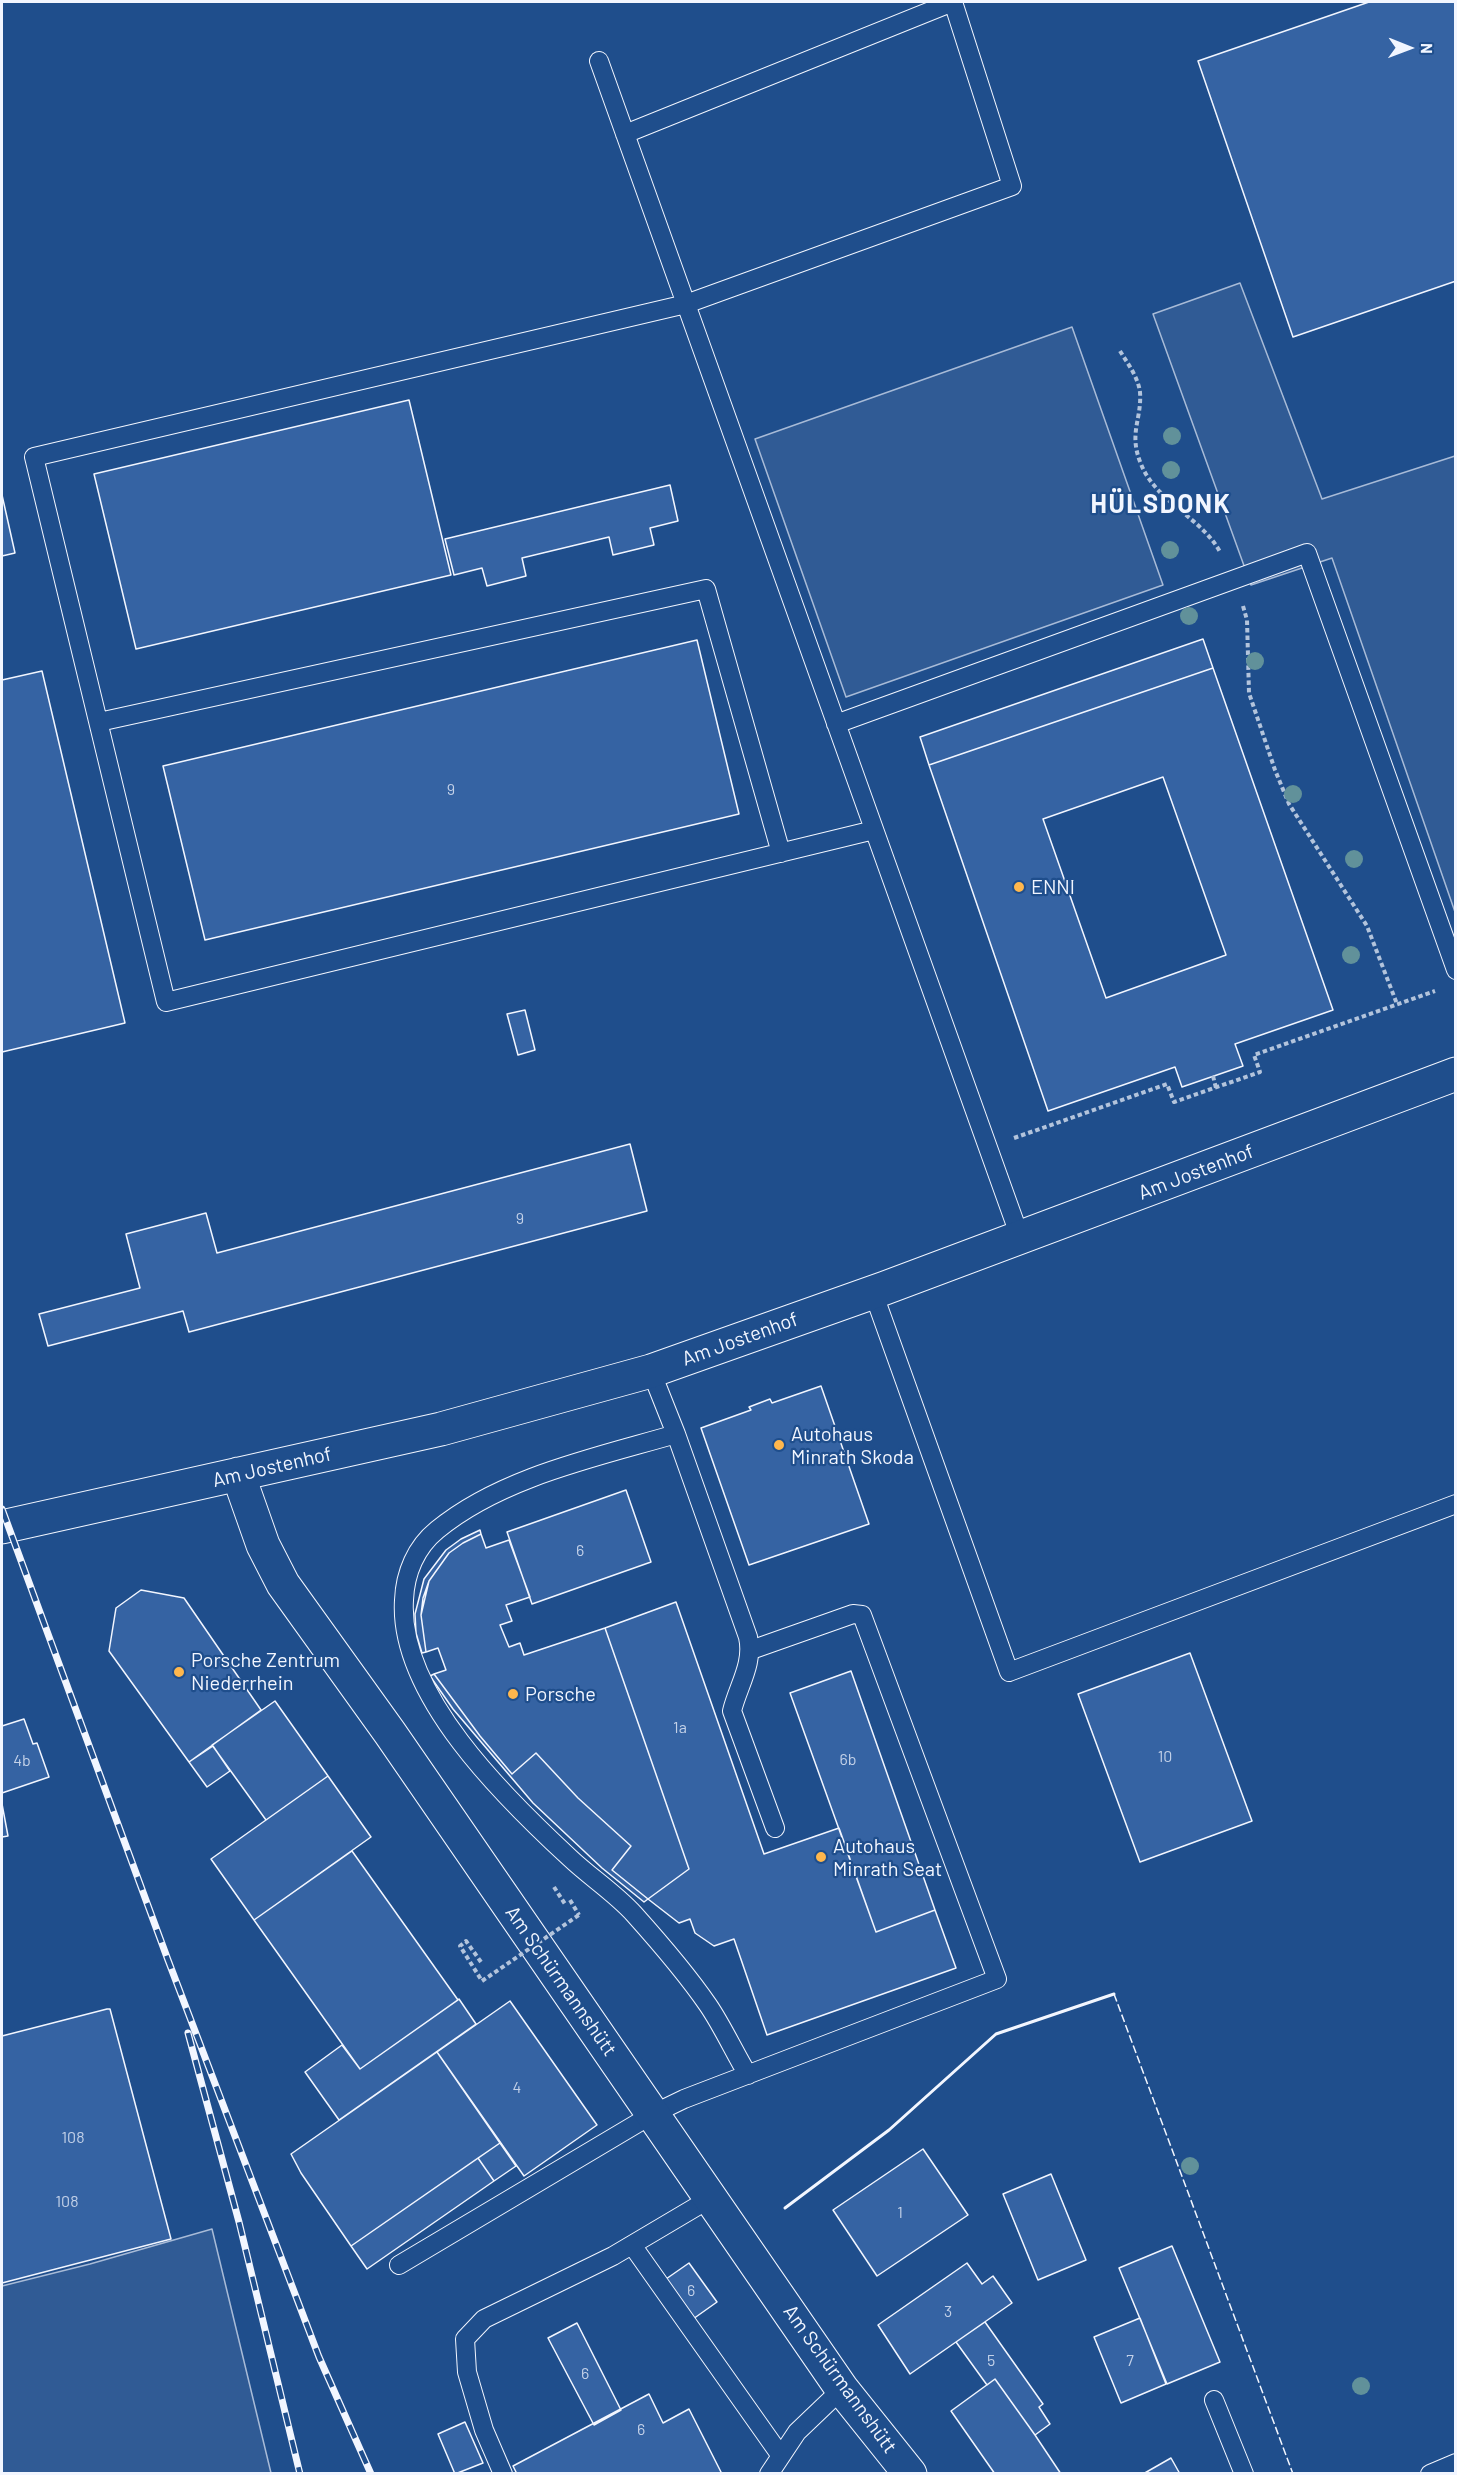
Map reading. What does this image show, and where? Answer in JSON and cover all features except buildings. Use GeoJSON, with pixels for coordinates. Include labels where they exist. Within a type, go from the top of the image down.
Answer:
{"type":"FeatureCollection","features":[{"type":"Feature","properties":{"kind":"street","name":"Am Jostenhof"},"geometry":{"type":"LineString","coordinates":[[2,1527],[441,1429],[651,1371],[873,1292],[1455,1074]]}},
{"type":"Feature","properties":{"kind":"street","name":"Am Schürmannshütt"},"geometry":{"type":"LineString","coordinates":[[238,1474],[263,1545],[283,1584],[390,1733],[842,2389],[910,2474]]}},
{"type":"Feature","properties":{"kind":"lane"},"geometry":{"type":"LineString","coordinates":[[625,135],[953,2],[1012,186],[686,304],[34,457],[166,1002],[874,830]]}},
{"type":"Feature","properties":{"kind":"lane"},"geometry":{"type":"LineString","coordinates":[[599,61],[1020,1237]]}},
{"type":"Feature","properties":{"kind":"lane"},"geometry":{"type":"LineString","coordinates":[[837,724],[1307,553],[1455,970]]}},
{"type":"Feature","properties":{"kind":"lane"},"geometry":{"type":"LineString","coordinates":[[99,722],[706,589],[781,853]]}},
{"type":"Feature","properties":{"kind":"lane"},"geometry":{"type":"LineString","coordinates":[[873,1292],[1010,1672],[1455,1504]]}},
{"type":"Feature","properties":{"kind":"lane"},"geometry":{"type":"LineString","coordinates":[[651,1371],[676,1434],[748,1637],[751,1650],[749,1664],[732,1711],[775,1828]]}},
{"type":"Feature","properties":{"kind":"lane"},"geometry":{"type":"LineString","coordinates":[[676,1434],[541,1474],[474,1504],[435,1531],[416,1554],[404,1583],[402,1618],[416,1667],[438,1709],[485,1774],[570,1858],[632,1912],[670,1956],[709,2007],[747,2075]]}},
{"type":"Feature","properties":{"kind":"lane"},"geometry":{"type":"LineString","coordinates":[[399,2265],[653,2114],[747,2075],[997,1979],[862,1615],[853,1614],[751,1650]]}},
{"type":"Feature","properties":{"kind":"lane"},"geometry":{"type":"LineString","coordinates":[[503,2474],[484,2430],[467,2372],[465,2339],[484,2319],[613,2256],[711,2198]]}},
{"type":"Feature","properties":{"kind":"lane"},"geometry":{"type":"LineString","coordinates":[[632,2245],[781,2456]]}},
{"type":"Feature","properties":{"kind":"lane"},"geometry":{"type":"LineString","coordinates":[[769,2474],[797,2432],[842,2389]]}},
{"type":"Feature","properties":{"kind":"lane"},"geometry":{"type":"LineString","coordinates":[[1214,2400],[1244,2474]]}},
{"type":"Feature","properties":{"kind":"lane"},"geometry":{"type":"LineString","coordinates":[[1430,2474],[1455,2463]]}},
{"type":"Feature","properties":{"kind":"path"},"geometry":{"type":"LineString","coordinates":[[1120,351],[1135,375],[1140,393],[1134,440],[1141,466],[1161,493],[1215,542],[1235,579],[1247,620],[1249,693],[1275,770],[1290,804],[1367,926],[1397,1004]]}},
{"type":"Feature","properties":{"kind":"path"},"geometry":{"type":"LineString","coordinates":[[988,1147],[1167,1084],[1173,1102],[1216,1088],[1260,1072],[1254,1055],[1436,991]]}},
{"type":"Feature","properties":{"kind":"path"},"geometry":{"type":"LineString","coordinates":[[1213,1077],[1216,1088]]}},
{"type":"Feature","properties":{"kind":"path"},"geometry":{"type":"LineString","coordinates":[[481,1962],[466,1941],[459,1946],[482,1981],[579,1915]]}},
{"type":"Feature","properties":{"kind":"shaded area"},"geometry":{"type":"Polygon","coordinates":[[[1240,283],[1322,499],[1455,456],[1455,912],[1332,558],[1251,585],[1153,314],[1240,283]]]}},
{"type":"Feature","properties":{"kind":"shaded area"},"geometry":{"type":"Polygon","coordinates":[[[1072,327],[1163,585],[846,697],[755,439],[1072,327]]]}},
{"type":"Feature","properties":{"kind":"shaded area"},"geometry":{"type":"Polygon","coordinates":[[[212,2229],[271,2473],[2,2473],[2,2286],[90,2264],[212,2229]]]}},
{"type":"Feature","properties":{"kind":"railway"},"geometry":{"type":"LineString","coordinates":[[2,1509],[168,1960],[319,2357],[371,2474]]}},
{"type":"Feature","properties":{"kind":"railway"},"geometry":{"type":"LineString","coordinates":[[188,2033],[239,2222],[300,2474]]}},
{"type":"Feature","properties":{"kind":"fence"},"geometry":{"type":"LineString","coordinates":[[1114,1994],[1293,2474]]}},
{"type":"Feature","properties":{"kind":"wall"},"geometry":{"type":"LineString","coordinates":[[785,2208],[889,2130],[996,2034],[1114,1994]]}},
{"type":"Feature","properties":{"kind":"place","name":"ENNI"},"geometry":{"type":"Point","coordinates":[1019,887]}},
{"type":"Feature","properties":{"kind":"place","name":"Autohaus Minrath Skoda"},"geometry":{"type":"Point","coordinates":[779,1445]}},
{"type":"Feature","properties":{"kind":"place","name":"Porsche Zentrum Niederrhein"},"geometry":{"type":"Point","coordinates":[179,1672]}},
{"type":"Feature","properties":{"kind":"place","name":"Porsche"},"geometry":{"type":"Point","coordinates":[513,1694]}},
{"type":"Feature","properties":{"kind":"place","name":"Autohaus Minrath Seat"},"geometry":{"type":"Point","coordinates":[821,1857]}},
{"type":"Feature","properties":{"kind":"district","name":"HÜLSDONK"},"geometry":{"type":"Point","coordinates":[1161,504]}}]}
